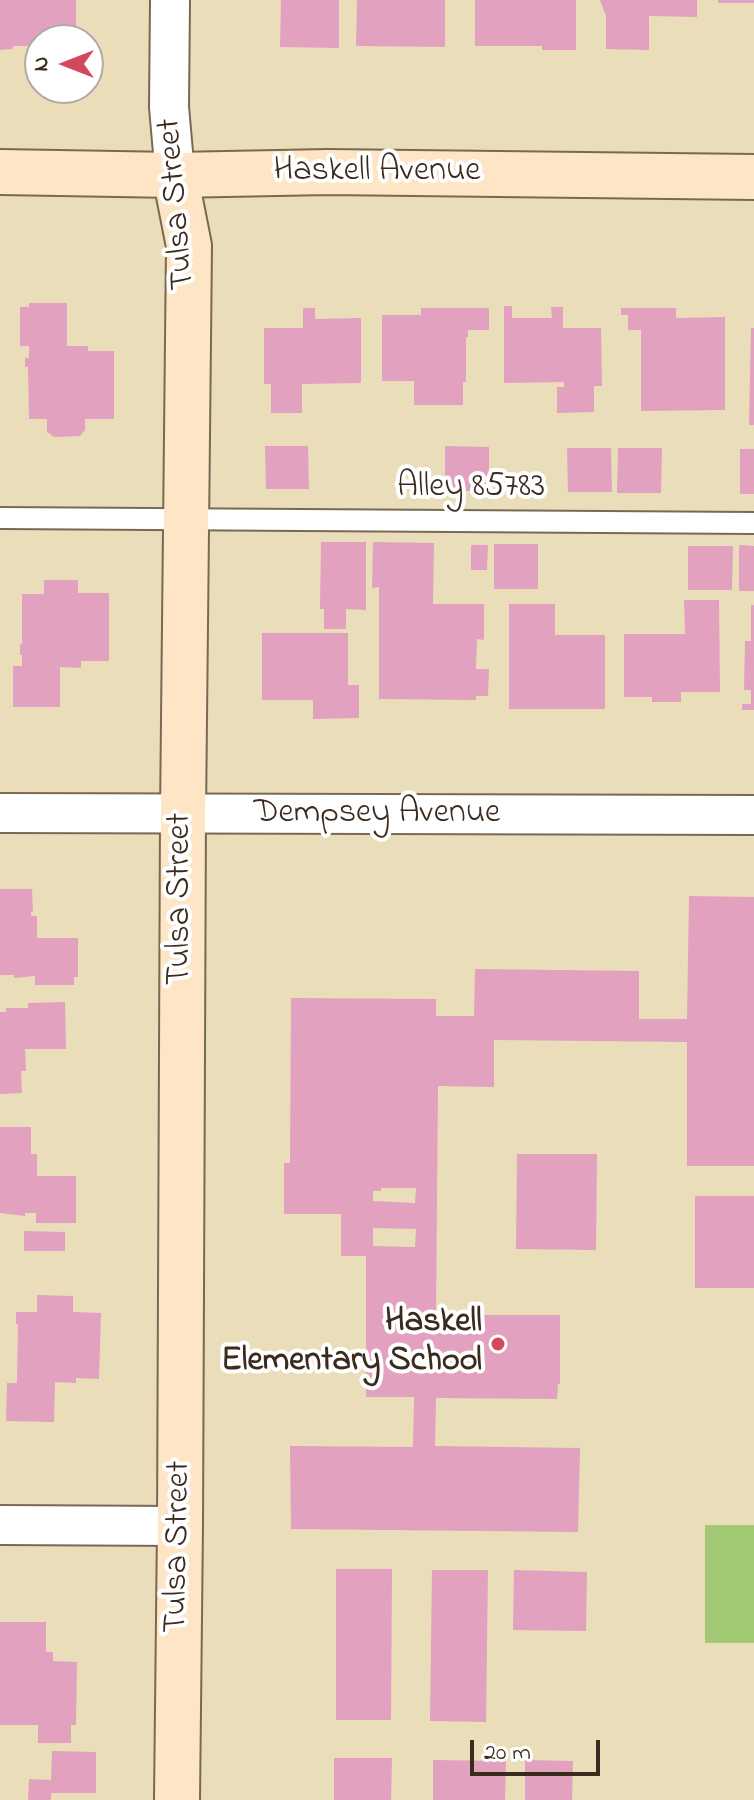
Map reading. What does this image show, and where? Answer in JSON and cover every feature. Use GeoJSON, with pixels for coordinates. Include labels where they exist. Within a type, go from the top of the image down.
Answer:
{"type":"FeatureCollection","features":[{"type":"Feature","properties":{"kind":"street","name":"Tulsa Street"},"geometry":{"type":"LineString","coordinates":[[170,0],[169,107],[175,175],[189,246],[177,1800]]}},
{"type":"Feature","properties":{"kind":"street","name":"Haskell Avenue"},"geometry":{"type":"LineString","coordinates":[[0,172],[754,177]]}},
{"type":"Feature","properties":{"kind":"street","name":"Dempsey Avenue"},"geometry":{"type":"LineString","coordinates":[[0,813],[754,815]]}},
{"type":"Feature","properties":{"kind":"street"},"geometry":{"type":"LineString","coordinates":[[0,1525],[180,1526]]}},
{"type":"Feature","properties":{"kind":"lane","name":"Alley 85783"},"geometry":{"type":"LineString","coordinates":[[0,518],[754,523]]}},
{"type":"Feature","properties":{"kind":"green space"},"geometry":{"type":"Polygon","coordinates":[[[705,1525],[754,1525],[754,1643],[705,1643],[705,1525]]]}},
{"type":"Feature","properties":{"kind":"building"},"geometry":{"type":"Polygon","coordinates":[[[0,0],[76,0],[76,24],[24,24],[24,46],[0,50],[0,0]]]}},
{"type":"Feature","properties":{"kind":"building"},"geometry":{"type":"Polygon","coordinates":[[[281,0],[339,0],[339,48],[280,47],[281,0]]]}},
{"type":"Feature","properties":{"kind":"building"},"geometry":{"type":"Polygon","coordinates":[[[357,0],[445,0],[445,47],[356,46],[357,0]]]}},
{"type":"Feature","properties":{"kind":"building"},"geometry":{"type":"Polygon","coordinates":[[[475,0],[576,0],[576,50],[542,50],[542,46],[475,46],[475,0]]]}},
{"type":"Feature","properties":{"kind":"building"},"geometry":{"type":"Polygon","coordinates":[[[600,0],[697,0],[697,17],[649,16],[649,50],[606,49],[606,16],[600,0]]]}},
{"type":"Feature","properties":{"kind":"building"},"geometry":{"type":"Polygon","coordinates":[[[718,0],[754,0],[754,3],[718,3],[718,0]]]}},
{"type":"Feature","properties":{"kind":"building"},"geometry":{"type":"Polygon","coordinates":[[[29,303],[67,303],[67,346],[88,346],[88,351],[114,351],[114,419],[85,419],[85,430],[80,436],[54,437],[47,432],[47,419],[29,419],[28,367],[25,367],[25,358],[29,358],[29,346],[20,346],[20,307],[29,307],[29,303]]]}},
{"type":"Feature","properties":{"kind":"building"},"geometry":{"type":"Polygon","coordinates":[[[504,306],[512,306],[512,318],[552,318],[551,307],[563,307],[563,328],[601,328],[602,386],[594,386],[594,412],[557,413],[557,387],[564,387],[564,382],[504,383],[504,306]]]}},
{"type":"Feature","properties":{"kind":"building"},"geometry":{"type":"Polygon","coordinates":[[[303,308],[315,308],[315,319],[361,318],[361,383],[302,384],[302,413],[271,413],[271,384],[264,384],[264,328],[303,328],[303,308]]]}},
{"type":"Feature","properties":{"kind":"building"},"geometry":{"type":"Polygon","coordinates":[[[421,308],[489,308],[489,330],[468,330],[466,337],[463,405],[414,405],[414,381],[382,381],[382,315],[421,315],[421,308]]]}},
{"type":"Feature","properties":{"kind":"building"},"geometry":{"type":"Polygon","coordinates":[[[621,308],[676,308],[676,318],[725,317],[725,410],[641,411],[641,330],[628,330],[628,315],[621,315],[621,308]]]}},
{"type":"Feature","properties":{"kind":"building"},"geometry":{"type":"Polygon","coordinates":[[[751,328],[754,328],[754,425],[749,425],[751,328]]]}},
{"type":"Feature","properties":{"kind":"building"},"geometry":{"type":"Polygon","coordinates":[[[265,446],[308,446],[309,489],[266,489],[265,446]]]}},
{"type":"Feature","properties":{"kind":"building"},"geometry":{"type":"Polygon","coordinates":[[[445,446],[489,447],[489,491],[445,491],[445,446]]]}},
{"type":"Feature","properties":{"kind":"building"},"geometry":{"type":"Polygon","coordinates":[[[567,448],[611,448],[612,492],[568,492],[567,448]]]}},
{"type":"Feature","properties":{"kind":"building"},"geometry":{"type":"Polygon","coordinates":[[[618,448],[662,448],[661,493],[617,493],[618,448]]]}},
{"type":"Feature","properties":{"kind":"building"},"geometry":{"type":"Polygon","coordinates":[[[740,449],[754,449],[754,494],[740,494],[740,449]]]}},
{"type":"Feature","properties":{"kind":"building"},"geometry":{"type":"Polygon","coordinates":[[[321,542],[366,542],[366,610],[346,609],[346,629],[324,629],[324,609],[320,609],[321,542]]]}},
{"type":"Feature","properties":{"kind":"building"},"geometry":{"type":"Polygon","coordinates":[[[373,542],[434,543],[433,604],[484,604],[484,640],[477,639],[476,669],[489,669],[488,696],[476,696],[476,700],[379,699],[379,587],[372,588],[373,542]]]}},
{"type":"Feature","properties":{"kind":"building"},"geometry":{"type":"Polygon","coordinates":[[[494,544],[538,544],[538,589],[494,589],[494,544]]]}},
{"type":"Feature","properties":{"kind":"building"},"geometry":{"type":"Polygon","coordinates":[[[471,545],[488,545],[487,570],[471,570],[471,545]]]}},
{"type":"Feature","properties":{"kind":"building"},"geometry":{"type":"Polygon","coordinates":[[[739,545],[754,546],[754,591],[739,591],[739,545]]]}},
{"type":"Feature","properties":{"kind":"building"},"geometry":{"type":"Polygon","coordinates":[[[688,546],[733,546],[732,590],[688,590],[688,546]]]}},
{"type":"Feature","properties":{"kind":"building"},"geometry":{"type":"Polygon","coordinates":[[[44,580],[78,580],[78,593],[109,593],[109,661],[81,661],[81,668],[60,667],[60,707],[13,707],[13,666],[22,666],[22,594],[44,594],[44,580]]]}},
{"type":"Feature","properties":{"kind":"building"},"geometry":{"type":"Polygon","coordinates":[[[684,600],[719,600],[720,692],[681,692],[681,702],[652,702],[652,697],[624,697],[624,634],[685,634],[684,600]]]}},
{"type":"Feature","properties":{"kind":"building"},"geometry":{"type":"Polygon","coordinates":[[[509,604],[555,604],[555,635],[605,635],[605,709],[509,709],[509,604]]]}},
{"type":"Feature","properties":{"kind":"building"},"geometry":{"type":"Polygon","coordinates":[[[751,605],[754,605],[754,710],[742,710],[742,704],[751,704],[751,690],[744,690],[745,641],[751,641],[751,605]]]}},
{"type":"Feature","properties":{"kind":"building"},"geometry":{"type":"Polygon","coordinates":[[[262,633],[348,633],[348,685],[359,685],[359,718],[313,719],[313,700],[262,700],[262,633]]]}},
{"type":"Feature","properties":{"kind":"building"},"geometry":{"type":"Polygon","coordinates":[[[0,889],[32,889],[31,916],[37,916],[37,938],[78,938],[78,977],[74,977],[74,985],[35,985],[35,976],[14,978],[14,975],[0,975],[0,889]]]}},
{"type":"Feature","properties":{"kind":"building"},"geometry":{"type":"Polygon","coordinates":[[[689,896],[754,897],[754,1166],[687,1166],[687,1042],[494,1040],[494,1087],[438,1086],[436,1315],[560,1315],[560,1384],[557,1399],[436,1398],[435,1446],[580,1448],[578,1532],[291,1529],[290,1446],[413,1447],[414,1397],[366,1397],[366,1256],[341,1256],[341,1214],[284,1214],[284,1163],[290,1163],[291,998],[436,999],[436,1016],[474,1016],[475,969],[639,971],[639,1019],[687,1019],[689,896]],[[381,1188],[381,1191],[373,1191],[373,1201],[415,1203],[416,1188],[381,1188]],[[373,1228],[373,1246],[415,1247],[416,1229],[373,1228]]]}},
{"type":"Feature","properties":{"kind":"building"},"geometry":{"type":"Polygon","coordinates":[[[65,1002],[66,1049],[25,1049],[26,1071],[21,1071],[22,1093],[0,1094],[0,1012],[6,1012],[6,1008],[28,1008],[28,1003],[65,1002]]]}},
{"type":"Feature","properties":{"kind":"building"},"geometry":{"type":"Polygon","coordinates":[[[0,1127],[31,1127],[31,1154],[37,1154],[37,1176],[76,1176],[76,1223],[36,1223],[36,1213],[25,1213],[25,1216],[0,1213],[0,1127]]]}},
{"type":"Feature","properties":{"kind":"building"},"geometry":{"type":"Polygon","coordinates":[[[517,1154],[597,1154],[596,1250],[516,1249],[517,1154]]]}},
{"type":"Feature","properties":{"kind":"building"},"geometry":{"type":"Polygon","coordinates":[[[695,1196],[754,1196],[754,1288],[695,1288],[695,1196]]]}},
{"type":"Feature","properties":{"kind":"building"},"geometry":{"type":"Polygon","coordinates":[[[24,1231],[65,1232],[65,1251],[24,1251],[24,1231]]]}},
{"type":"Feature","properties":{"kind":"building"},"geometry":{"type":"Polygon","coordinates":[[[37,1295],[73,1296],[73,1312],[101,1313],[99,1379],[76,1378],[76,1383],[55,1382],[54,1422],[6,1421],[7,1383],[17,1383],[16,1312],[37,1312],[37,1295]]]}},
{"type":"Feature","properties":{"kind":"building"},"geometry":{"type":"Polygon","coordinates":[[[336,1569],[392,1569],[391,1720],[336,1720],[336,1569]]]}},
{"type":"Feature","properties":{"kind":"building"},"geometry":{"type":"Polygon","coordinates":[[[432,1570],[488,1570],[486,1722],[430,1721],[432,1570]]]}},
{"type":"Feature","properties":{"kind":"building"},"geometry":{"type":"Polygon","coordinates":[[[514,1570],[587,1572],[586,1631],[513,1630],[514,1570]]]}},
{"type":"Feature","properties":{"kind":"building"},"geometry":{"type":"Polygon","coordinates":[[[0,1622],[46,1622],[46,1652],[53,1652],[53,1661],[77,1662],[76,1725],[71,1725],[71,1743],[38,1743],[38,1725],[0,1725],[0,1622]]]}},
{"type":"Feature","properties":{"kind":"building"},"geometry":{"type":"Polygon","coordinates":[[[52,1751],[96,1752],[96,1793],[51,1793],[51,1800],[28,1800],[29,1779],[51,1780],[52,1751]]]}},
{"type":"Feature","properties":{"kind":"building"},"geometry":{"type":"Polygon","coordinates":[[[334,1758],[392,1758],[391,1800],[334,1800],[334,1758]]]}},
{"type":"Feature","properties":{"kind":"building"},"geometry":{"type":"Polygon","coordinates":[[[433,1760],[506,1761],[505,1800],[433,1800],[433,1760]]]}},
{"type":"Feature","properties":{"kind":"building"},"geometry":{"type":"Polygon","coordinates":[[[525,1760],[573,1761],[572,1800],[525,1800],[525,1760]]]}},
{"type":"Feature","properties":{"kind":"place","name":"Haskell Elementary School"},"geometry":{"type":"Point","coordinates":[498,1344]}}]}
